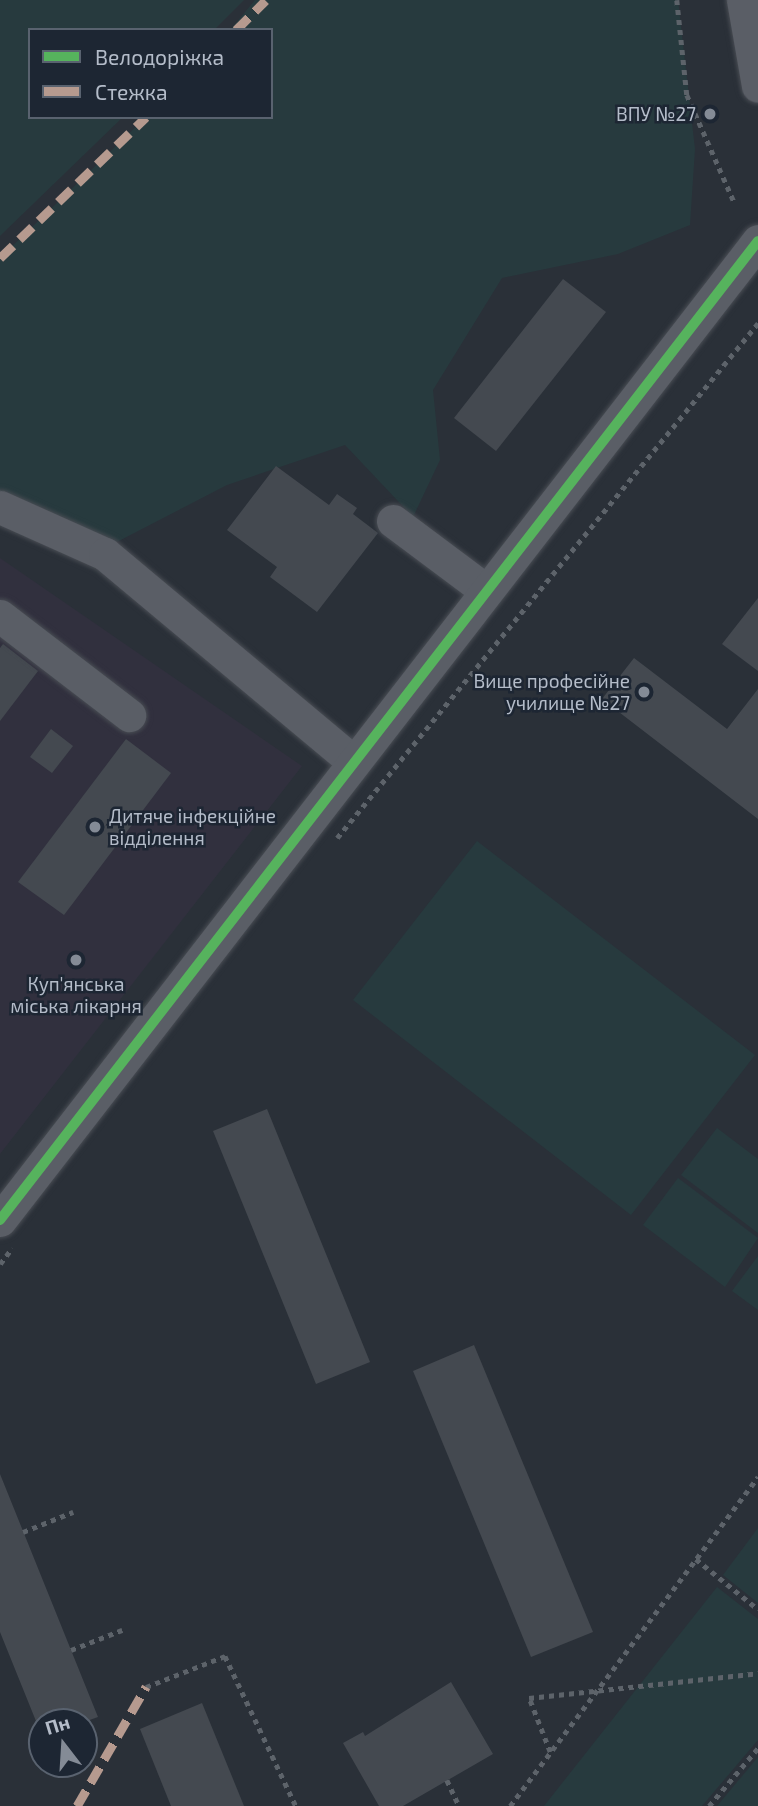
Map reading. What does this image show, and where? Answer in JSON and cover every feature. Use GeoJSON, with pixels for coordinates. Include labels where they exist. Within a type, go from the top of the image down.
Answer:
{"type":"FeatureCollection","features":[{"type":"Feature","properties":{"kind":"street"},"geometry":{"type":"LineString","coordinates":[[743,0],[758,86]]}},
{"type":"Feature","properties":{"kind":"street"},"geometry":{"type":"LineString","coordinates":[[8,1231],[749,230]]}},
{"type":"Feature","properties":{"kind":"street"},"geometry":{"type":"LineString","coordinates":[[0,507],[104,554],[354,762]]}},
{"type":"Feature","properties":{"kind":"street"},"geometry":{"type":"LineString","coordinates":[[393,521],[484,589]]}},
{"type":"Feature","properties":{"kind":"street"},"geometry":{"type":"LineString","coordinates":[[0,616],[129,716]]}},
{"type":"Feature","properties":{"kind":"path"},"geometry":{"type":"LineString","coordinates":[[677,0],[687,95],[749,230]]}},
{"type":"Feature","properties":{"kind":"path"},"geometry":{"type":"LineString","coordinates":[[332,843],[758,323]]}},
{"type":"Feature","properties":{"kind":"path"},"geometry":{"type":"LineString","coordinates":[[0,1264],[8,1231]]}},
{"type":"Feature","properties":{"kind":"path"},"geometry":{"type":"LineString","coordinates":[[510,1806],[758,1477]]}},
{"type":"Feature","properties":{"kind":"path"},"geometry":{"type":"LineString","coordinates":[[23,1532],[73,1512]]}},
{"type":"Feature","properties":{"kind":"path"},"geometry":{"type":"LineString","coordinates":[[696,1559],[758,1609]]}},
{"type":"Feature","properties":{"kind":"path"},"geometry":{"type":"LineString","coordinates":[[71,1650],[122,1630]]}},
{"type":"Feature","properties":{"kind":"path"},"geometry":{"type":"LineString","coordinates":[[146,1687],[225,1656],[296,1806]]}},
{"type":"Feature","properties":{"kind":"path"},"geometry":{"type":"LineString","coordinates":[[550,1753],[529,1698],[758,1674]]}},
{"type":"Feature","properties":{"kind":"path"},"geometry":{"type":"LineString","coordinates":[[709,1806],[758,1748]]}},
{"type":"Feature","properties":{"kind":"path"},"geometry":{"type":"LineString","coordinates":[[447,1780],[459,1806]]}},
{"type":"Feature","properties":{"kind":"shaded area","name":"Куп'янська міська лікарня"},"geometry":{"type":"Polygon","coordinates":[[[0,558],[302,766],[0,1154],[0,558]]]}},
{"type":"Feature","properties":{"kind":"green space"},"geometry":{"type":"Polygon","coordinates":[[[0,0],[244,0],[216,28],[28,28],[28,119],[121,119],[0,236],[0,0]]]}},
{"type":"Feature","properties":{"kind":"green space"},"geometry":{"type":"Polygon","coordinates":[[[255,0],[678,0],[695,149],[690,225],[618,254],[502,278],[433,390],[440,460],[413,517],[345,445],[227,485],[113,544],[0,502],[0,258],[144,119],[273,119],[273,28],[232,28],[255,0]]]}},
{"type":"Feature","properties":{"kind":"green space"},"geometry":{"type":"Polygon","coordinates":[[[477,841],[755,1055],[631,1215],[353,1000],[477,841]]]}},
{"type":"Feature","properties":{"kind":"green space"},"geometry":{"type":"Polygon","coordinates":[[[717,1128],[758,1159],[758,1233],[681,1175],[717,1128]]]}},
{"type":"Feature","properties":{"kind":"green space"},"geometry":{"type":"Polygon","coordinates":[[[678,1178],[758,1238],[725,1287],[643,1225],[678,1178]]]}},
{"type":"Feature","properties":{"kind":"green space"},"geometry":{"type":"Polygon","coordinates":[[[758,1256],[758,1310],[732,1291],[758,1256]]]}},
{"type":"Feature","properties":{"kind":"green space"},"geometry":{"type":"Polygon","coordinates":[[[758,1528],[758,1603],[723,1575],[758,1528]]]}},
{"type":"Feature","properties":{"kind":"green space"},"geometry":{"type":"Polygon","coordinates":[[[717,1587],[758,1619],[758,1740],[702,1806],[544,1806],[717,1587]]]}},
{"type":"Feature","properties":{"kind":"green space"},"geometry":{"type":"Polygon","coordinates":[[[758,1757],[758,1806],[717,1806],[758,1757]]]}},
{"type":"Feature","properties":{"kind":"building"},"geometry":{"type":"Polygon","coordinates":[[[563,279],[606,312],[496,451],[454,418],[563,279]]]}},
{"type":"Feature","properties":{"kind":"building"},"geometry":{"type":"Polygon","coordinates":[[[276,466],[329,505],[337,494],[357,508],[353,514],[378,533],[317,612],[270,577],[277,567],[227,530],[276,466]]]}},
{"type":"Feature","properties":{"kind":"building"},"geometry":{"type":"Polygon","coordinates":[[[758,598],[758,671],[722,644],[758,598]]]}},
{"type":"Feature","properties":{"kind":"building"},"geometry":{"type":"Polygon","coordinates":[[[3,644],[38,671],[0,721],[0,648],[3,644]]]}},
{"type":"Feature","properties":{"kind":"building"},"geometry":{"type":"Polygon","coordinates":[[[634,658],[727,729],[758,689],[758,819],[602,699],[634,658]]]}},
{"type":"Feature","properties":{"kind":"building"},"geometry":{"type":"Polygon","coordinates":[[[51,729],[73,746],[52,773],[30,757],[51,729]]]}},
{"type":"Feature","properties":{"kind":"building","name":"Дитяче інфекційне відділення"},"geometry":{"type":"Polygon","coordinates":[[[126,739],[171,773],[64,915],[18,882],[126,739]]]}},
{"type":"Feature","properties":{"kind":"building"},"geometry":{"type":"Polygon","coordinates":[[[267,1109],[370,1362],[316,1384],[213,1131],[267,1109]]]}},
{"type":"Feature","properties":{"kind":"building"},"geometry":{"type":"Polygon","coordinates":[[[474,1345],[593,1632],[531,1657],[413,1371],[474,1345]]]}},
{"type":"Feature","properties":{"kind":"building"},"geometry":{"type":"Polygon","coordinates":[[[0,1474],[94,1708],[31,1708],[0,1632],[0,1474]]]}},
{"type":"Feature","properties":{"kind":"building"},"geometry":{"type":"Polygon","coordinates":[[[451,1682],[493,1754],[403,1806],[379,1806],[343,1743],[363,1732],[365,1736],[451,1682]]]}},
{"type":"Feature","properties":{"kind":"building"},"geometry":{"type":"Polygon","coordinates":[[[202,1703],[244,1806],[171,1806],[140,1729],[202,1703]]]}},
{"type":"Feature","properties":{"kind":"marked path"},"geometry":{"type":"LineString","coordinates":[[238,28],[266,0]]}},
{"type":"Feature","properties":{"kind":"marked path"},"geometry":{"type":"LineString","coordinates":[[0,258],[144,119]]}},
{"type":"Feature","properties":{"kind":"marked path"},"geometry":{"type":"LineString","coordinates":[[77,1806],[146,1687]]}},
{"type":"Feature","properties":{"kind":"cycle path"},"geometry":{"type":"LineString","coordinates":[[0,1220],[758,241]]}},
{"type":"Feature","properties":{"kind":"place","name":"ВПУ №27"},"geometry":{"type":"Point","coordinates":[710,114]}},
{"type":"Feature","properties":{"kind":"place","name":"Вище професійне училище №27"},"geometry":{"type":"Point","coordinates":[644,692]}},
{"type":"Feature","properties":{"kind":"place","name":"Дитяче інфекційне відділення"},"geometry":{"type":"Point","coordinates":[95,827]}},
{"type":"Feature","properties":{"kind":"place","name":"Куп'янська міська лікарня"},"geometry":{"type":"Point","coordinates":[76,960]}}]}
